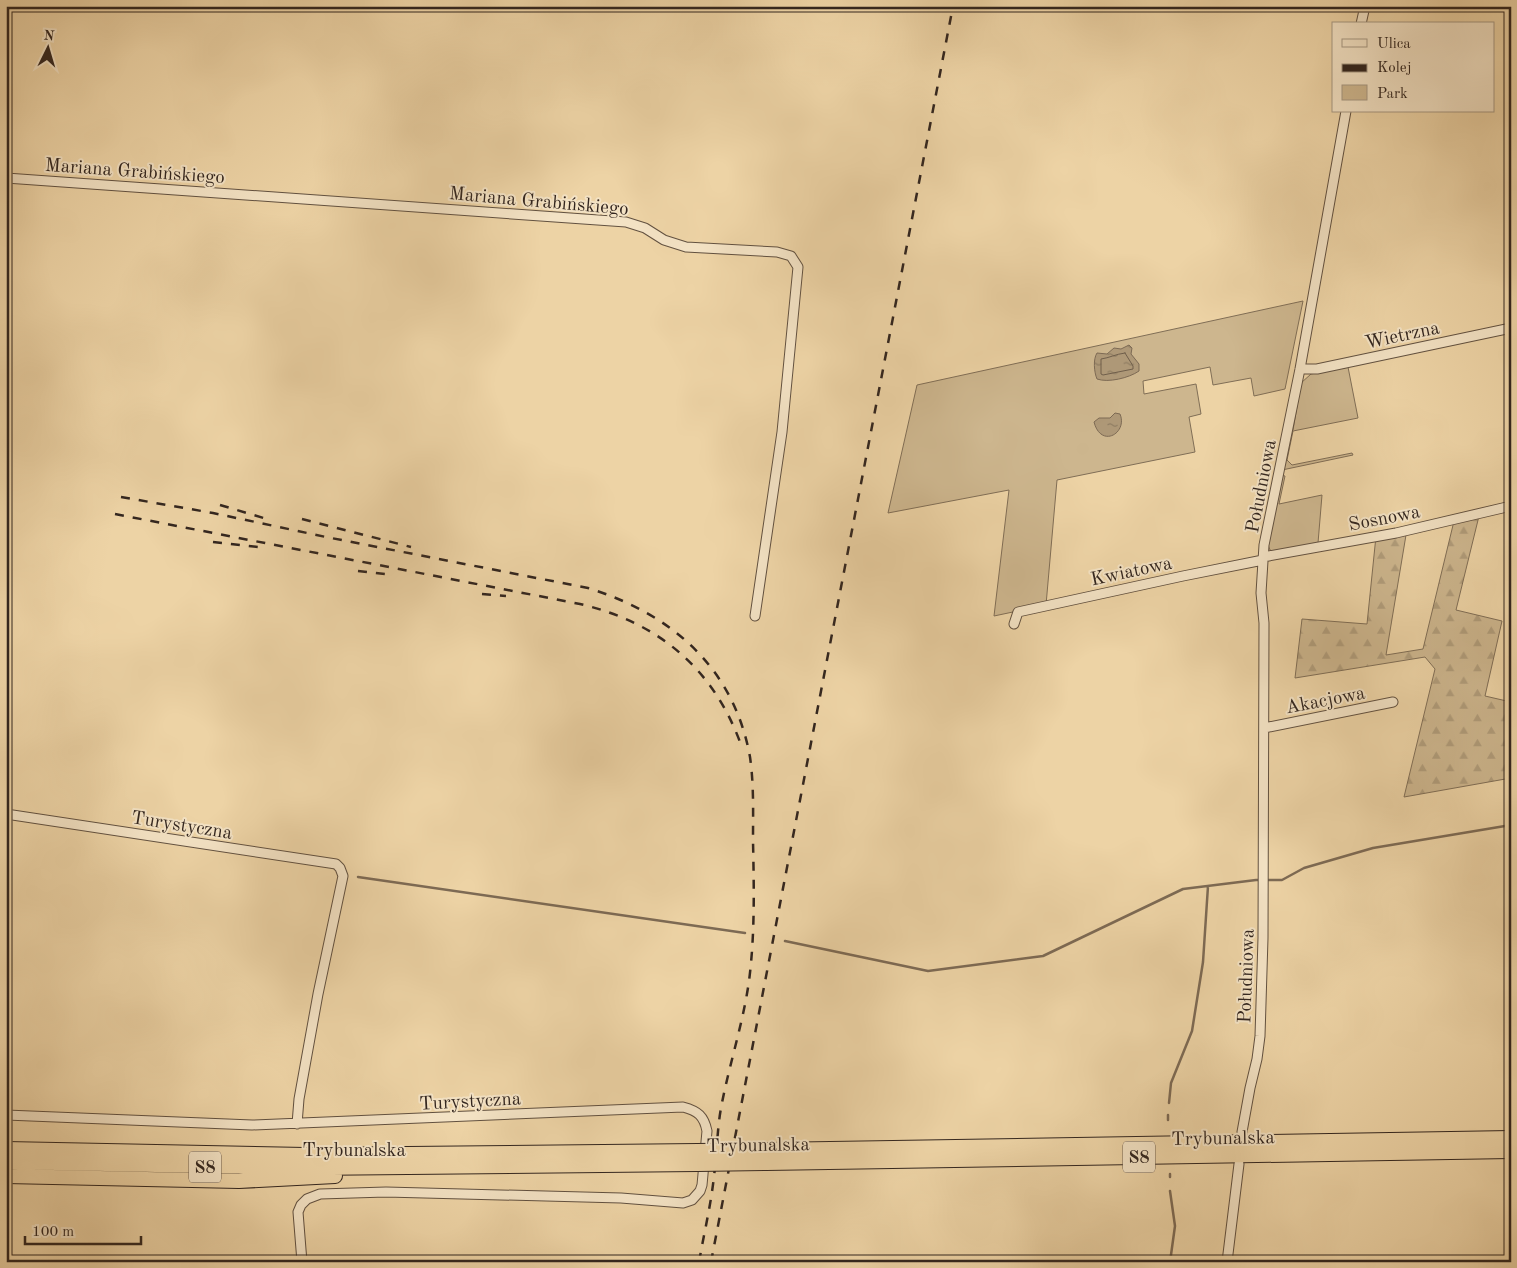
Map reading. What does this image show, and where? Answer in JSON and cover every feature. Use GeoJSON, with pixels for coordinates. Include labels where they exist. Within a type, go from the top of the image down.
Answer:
{"type":"FeatureCollection","features":[{"type":"Feature","properties":{"kind":"highway","name":"Trybunalska"},"geometry":{"type":"LineString","coordinates":[[767,1156],[1511,1138]]}},
{"type":"Feature","properties":{"kind":"highway","name":"Trybunalska"},"geometry":{"type":"LineString","coordinates":[[6,1149],[296,1155],[698,1157],[1511,1151]]}},
{"type":"Feature","properties":{"kind":"highway","name":"Trybunalska"},"geometry":{"type":"LineString","coordinates":[[6,1162],[209,1167],[404,1168],[698,1157]]}},
{"type":"Feature","properties":{"kind":"highway"},"geometry":{"type":"LineString","coordinates":[[6,1176],[258,1181],[404,1168]]}},
{"type":"Feature","properties":{"kind":"highway"},"geometry":{"type":"LineString","coordinates":[[6,1184],[37,1177]]}},
{"type":"Feature","properties":{"kind":"street"},"geometry":{"type":"LineString","coordinates":[[1362,22],[1365,6]]}},
{"type":"Feature","properties":{"kind":"street","name":"Południowa"},"geometry":{"type":"LineString","coordinates":[[1242,1132],[1260,1036],[1263,938],[1264,623],[1261,593],[1263,559],[1300,369],[1346,112]]}},
{"type":"Feature","properties":{"kind":"street","name":"Mariana Grabińskiego"},"geometry":{"type":"LineString","coordinates":[[6,178],[626,222],[645,228],[664,240],[686,246],[777,252],[791,256],[798,267],[782,432],[755,616]]}},
{"type":"Feature","properties":{"kind":"street","name":"Wietrzna"},"geometry":{"type":"LineString","coordinates":[[1300,369],[1318,369],[1511,328]]}},
{"type":"Feature","properties":{"kind":"street","name":"Sosnowa"},"geometry":{"type":"LineString","coordinates":[[1263,559],[1396,533],[1511,506]]}},
{"type":"Feature","properties":{"kind":"street","name":"Kwiatowa"},"geometry":{"type":"LineString","coordinates":[[1014,624],[1018,612],[1263,559]]}},
{"type":"Feature","properties":{"kind":"street","name":"Akacjowa"},"geometry":{"type":"LineString","coordinates":[[1264,728],[1393,702]]}},
{"type":"Feature","properties":{"kind":"street","name":"Turystyczna"},"geometry":{"type":"LineString","coordinates":[[6,814],[336,864],[340,868],[343,876],[318,994],[299,1099],[297,1124],[683,1107],[698,1112],[705,1123],[707,1131],[702,1185],[695,1197],[688,1202],[679,1203],[620,1198],[386,1192],[320,1194],[307,1200],[301,1205],[298,1212],[302,1262]]}},
{"type":"Feature","properties":{"kind":"street"},"geometry":{"type":"LineString","coordinates":[[6,1115],[181,1123],[297,1124]]}},
{"type":"Feature","properties":{"kind":"street"},"geometry":{"type":"LineString","coordinates":[[1227,1262],[1239,1164]]}},
{"type":"Feature","properties":{"kind":"green space"},"geometry":{"type":"Polygon","coordinates":[[[1303,301],[1285,389],[1254,396],[1251,378],[1213,385],[1210,367],[1143,381],[1144,394],[1196,384],[1201,414],[1189,417],[1195,452],[1057,480],[1046,605],[994,616],[1009,490],[888,513],[917,385],[1303,301]]]}},
{"type":"Feature","properties":{"kind":"green space"},"geometry":{"type":"Polygon","coordinates":[[[1348,367],[1358,418],[1293,431],[1287,460],[1292,465],[1352,453],[1353,455],[1282,470],[1290,430],[1293,430],[1301,383],[1311,374],[1348,367]]]}},
{"type":"Feature","properties":{"kind":"green space"},"geometry":{"type":"Polygon","coordinates":[[[1281,475],[1285,476],[1279,504],[1322,495],[1318,543],[1274,552],[1270,550],[1268,545],[1281,475]]]}},
{"type":"Feature","properties":{"kind":"green space"},"geometry":{"type":"Polygon","coordinates":[[[1479,516],[1456,610],[1502,621],[1485,696],[1511,702],[1511,778],[1404,797],[1435,669],[1425,657],[1295,678],[1302,619],[1367,624],[1376,536],[1402,532],[1406,535],[1386,655],[1423,649],[1454,521],[1479,516]]]}},
{"type":"Feature","properties":{"kind":"water"},"geometry":{"type":"Polygon","coordinates":[[[1129,345],[1132,348],[1131,354],[1139,364],[1139,371],[1118,379],[1097,379],[1094,366],[1097,353],[1107,354],[1114,348],[1121,349],[1129,345]]]}},
{"type":"Feature","properties":{"kind":"water"},"geometry":{"type":"Polygon","coordinates":[[[1115,413],[1120,414],[1120,427],[1113,435],[1102,435],[1097,430],[1094,422],[1099,418],[1110,418],[1115,413]]]}},
{"type":"Feature","properties":{"kind":"waterway"},"geometry":{"type":"LineString","coordinates":[[785,941],[928,971],[1043,956],[1183,889],[1256,880],[1282,880],[1304,868],[1373,848],[1511,825]]}},
{"type":"Feature","properties":{"kind":"waterway"},"geometry":{"type":"LineString","coordinates":[[358,877],[745,933]]}},
{"type":"Feature","properties":{"kind":"waterway"},"geometry":{"type":"LineString","coordinates":[[1169,1103],[1171,1083],[1192,1031],[1203,962],[1208,886]]}},
{"type":"Feature","properties":{"kind":"waterway"},"geometry":{"type":"LineString","coordinates":[[1168,1115],[1168,1120]]}},
{"type":"Feature","properties":{"kind":"waterway"},"geometry":{"type":"LineString","coordinates":[[1170,1191],[1175,1226],[1170,1262]]}},
{"type":"Feature","properties":{"kind":"railway"},"geometry":{"type":"LineString","coordinates":[[711,1262],[953,6]]}},
{"type":"Feature","properties":{"kind":"railway"},"geometry":{"type":"LineString","coordinates":[[121,497],[213,513],[588,588],[618,599],[672,629],[714,671],[730,697],[742,725],[750,757],[753,799],[754,911],[749,981],[721,1108],[713,1187],[699,1262]]}},
{"type":"Feature","properties":{"kind":"railway"},"geometry":{"type":"LineString","coordinates":[[220,505],[267,519]]}},
{"type":"Feature","properties":{"kind":"railway"},"geometry":{"type":"LineString","coordinates":[[115,514],[580,604],[608,612],[634,623],[657,636],[697,670],[714,691],[728,715],[740,742]]}},
{"type":"Feature","properties":{"kind":"railway"},"geometry":{"type":"LineString","coordinates":[[302,519],[411,547]]}},
{"type":"Feature","properties":{"kind":"railway"},"geometry":{"type":"LineString","coordinates":[[213,542],[258,547]]}},
{"type":"Feature","properties":{"kind":"railway"},"geometry":{"type":"LineString","coordinates":[[358,571],[393,575]]}},
{"type":"Feature","properties":{"kind":"railway"},"geometry":{"type":"LineString","coordinates":[[482,594],[506,596]]}}]}
